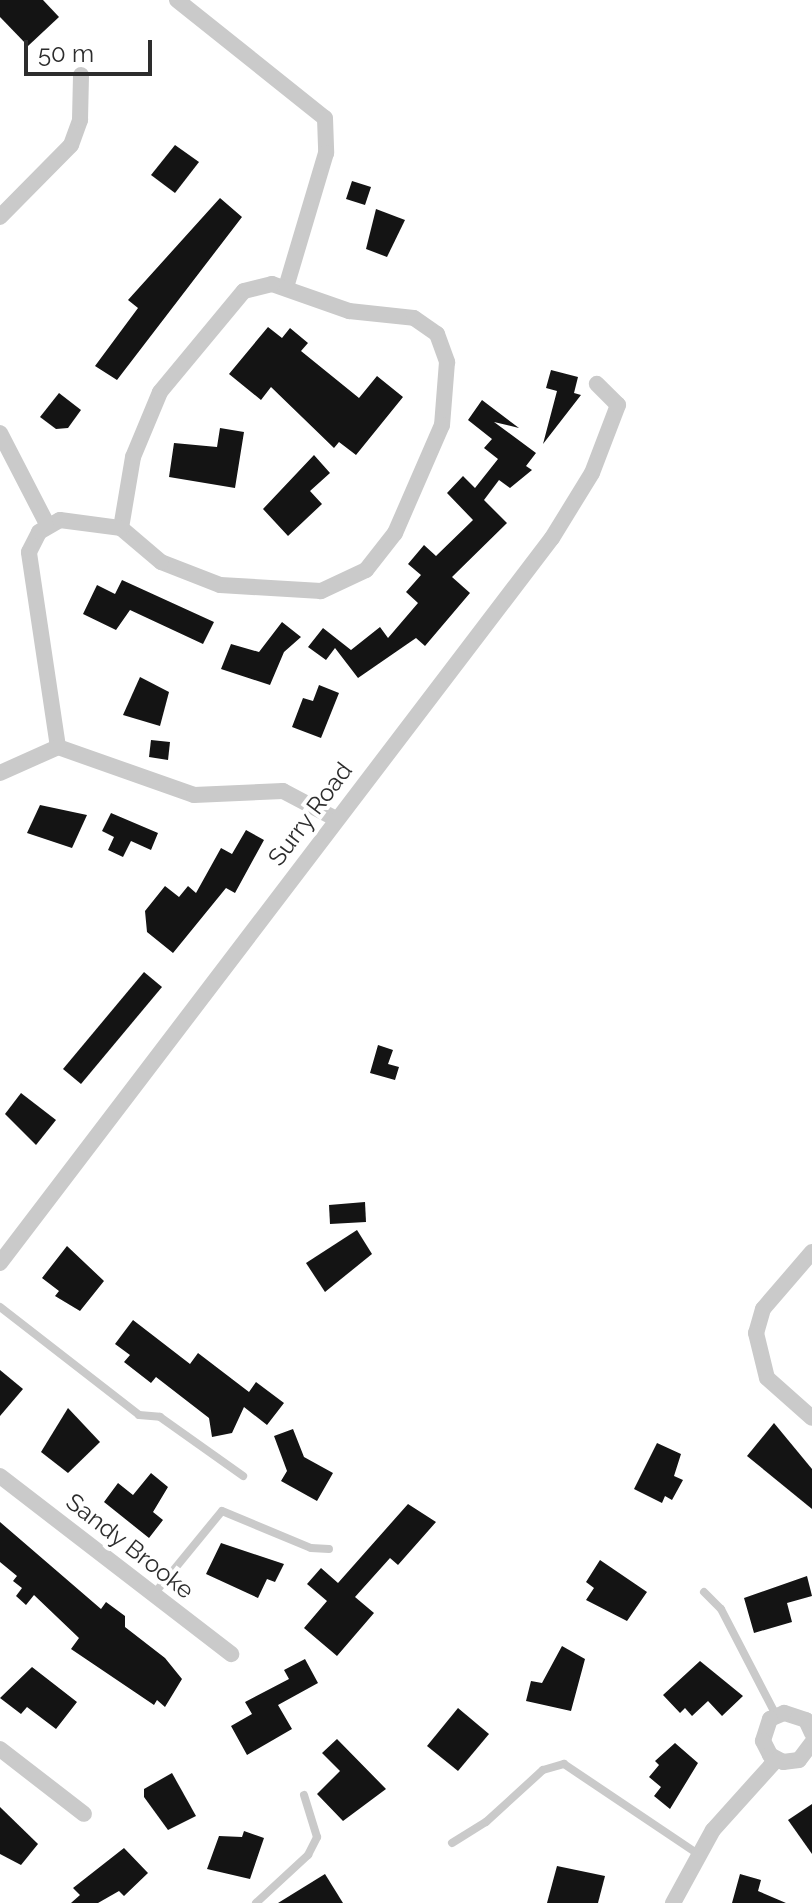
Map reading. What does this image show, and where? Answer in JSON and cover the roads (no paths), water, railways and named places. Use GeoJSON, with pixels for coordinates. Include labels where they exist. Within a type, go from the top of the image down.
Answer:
{"type":"FeatureCollection","features":[{"type":"Feature","properties":{"kind":"street"},"geometry":{"type":"LineString","coordinates":[[177,0],[325,118],[326,153],[286,287]]}},
{"type":"Feature","properties":{"kind":"street"},"geometry":{"type":"LineString","coordinates":[[0,217],[71,145],[80,120],[81,75]]}},
{"type":"Feature","properties":{"kind":"street"},"geometry":{"type":"LineString","coordinates":[[58,747],[29,571],[34,540],[47,524],[72,519],[121,528],[181,571],[265,592],[340,585],[366,570],[388,544],[442,425],[449,377],[443,347],[414,318],[349,311],[286,287],[263,284],[244,291],[171,376],[144,422],[121,528]]}},
{"type":"Feature","properties":{"kind":"street","name":"Surry Road"},"geometry":{"type":"LineString","coordinates":[[0,1263],[552,538],[592,473],[618,405],[597,384]]}},
{"type":"Feature","properties":{"kind":"street"},"geometry":{"type":"LineString","coordinates":[[0,433],[47,524]]}},
{"type":"Feature","properties":{"kind":"street"},"geometry":{"type":"LineString","coordinates":[[0,773],[58,747],[194,795],[283,791],[336,819]]}},
{"type":"Feature","properties":{"kind":"street"},"geometry":{"type":"LineString","coordinates":[[812,1252],[763,1309],[756,1333],[767,1378],[812,1418]]}},
{"type":"Feature","properties":{"kind":"street","name":"Sandy Brooke"},"geometry":{"type":"LineString","coordinates":[[0,1476],[231,1654]]}},
{"type":"Feature","properties":{"kind":"street"},"geometry":{"type":"LineString","coordinates":[[776,1760],[763,1741],[776,1715],[799,1715],[812,1733]]}},
{"type":"Feature","properties":{"kind":"street"},"geometry":{"type":"LineString","coordinates":[[776,1760],[799,1760],[812,1743]]}},
{"type":"Feature","properties":{"kind":"street"},"geometry":{"type":"LineString","coordinates":[[0,1749],[84,1814]]}},
{"type":"Feature","properties":{"kind":"street"},"geometry":{"type":"LineString","coordinates":[[673,1903],[698,1854],[776,1760]]}},
{"type":"Feature","properties":{"kind":"lane"},"geometry":{"type":"LineString","coordinates":[[0,1307],[139,1415],[160,1417],[243,1476]]}},
{"type":"Feature","properties":{"kind":"lane"},"geometry":{"type":"LineString","coordinates":[[154,1594],[222,1511],[311,1548],[329,1549]]}},
{"type":"Feature","properties":{"kind":"lane"},"geometry":{"type":"LineString","coordinates":[[704,1592],[721,1609],[776,1715]]}},
{"type":"Feature","properties":{"kind":"lane"},"geometry":{"type":"LineString","coordinates":[[452,1843],[543,1770],[564,1764],[698,1854]]}},
{"type":"Feature","properties":{"kind":"lane"},"geometry":{"type":"LineString","coordinates":[[256,1903],[308,1855],[317,1837],[304,1795]]}}]}
